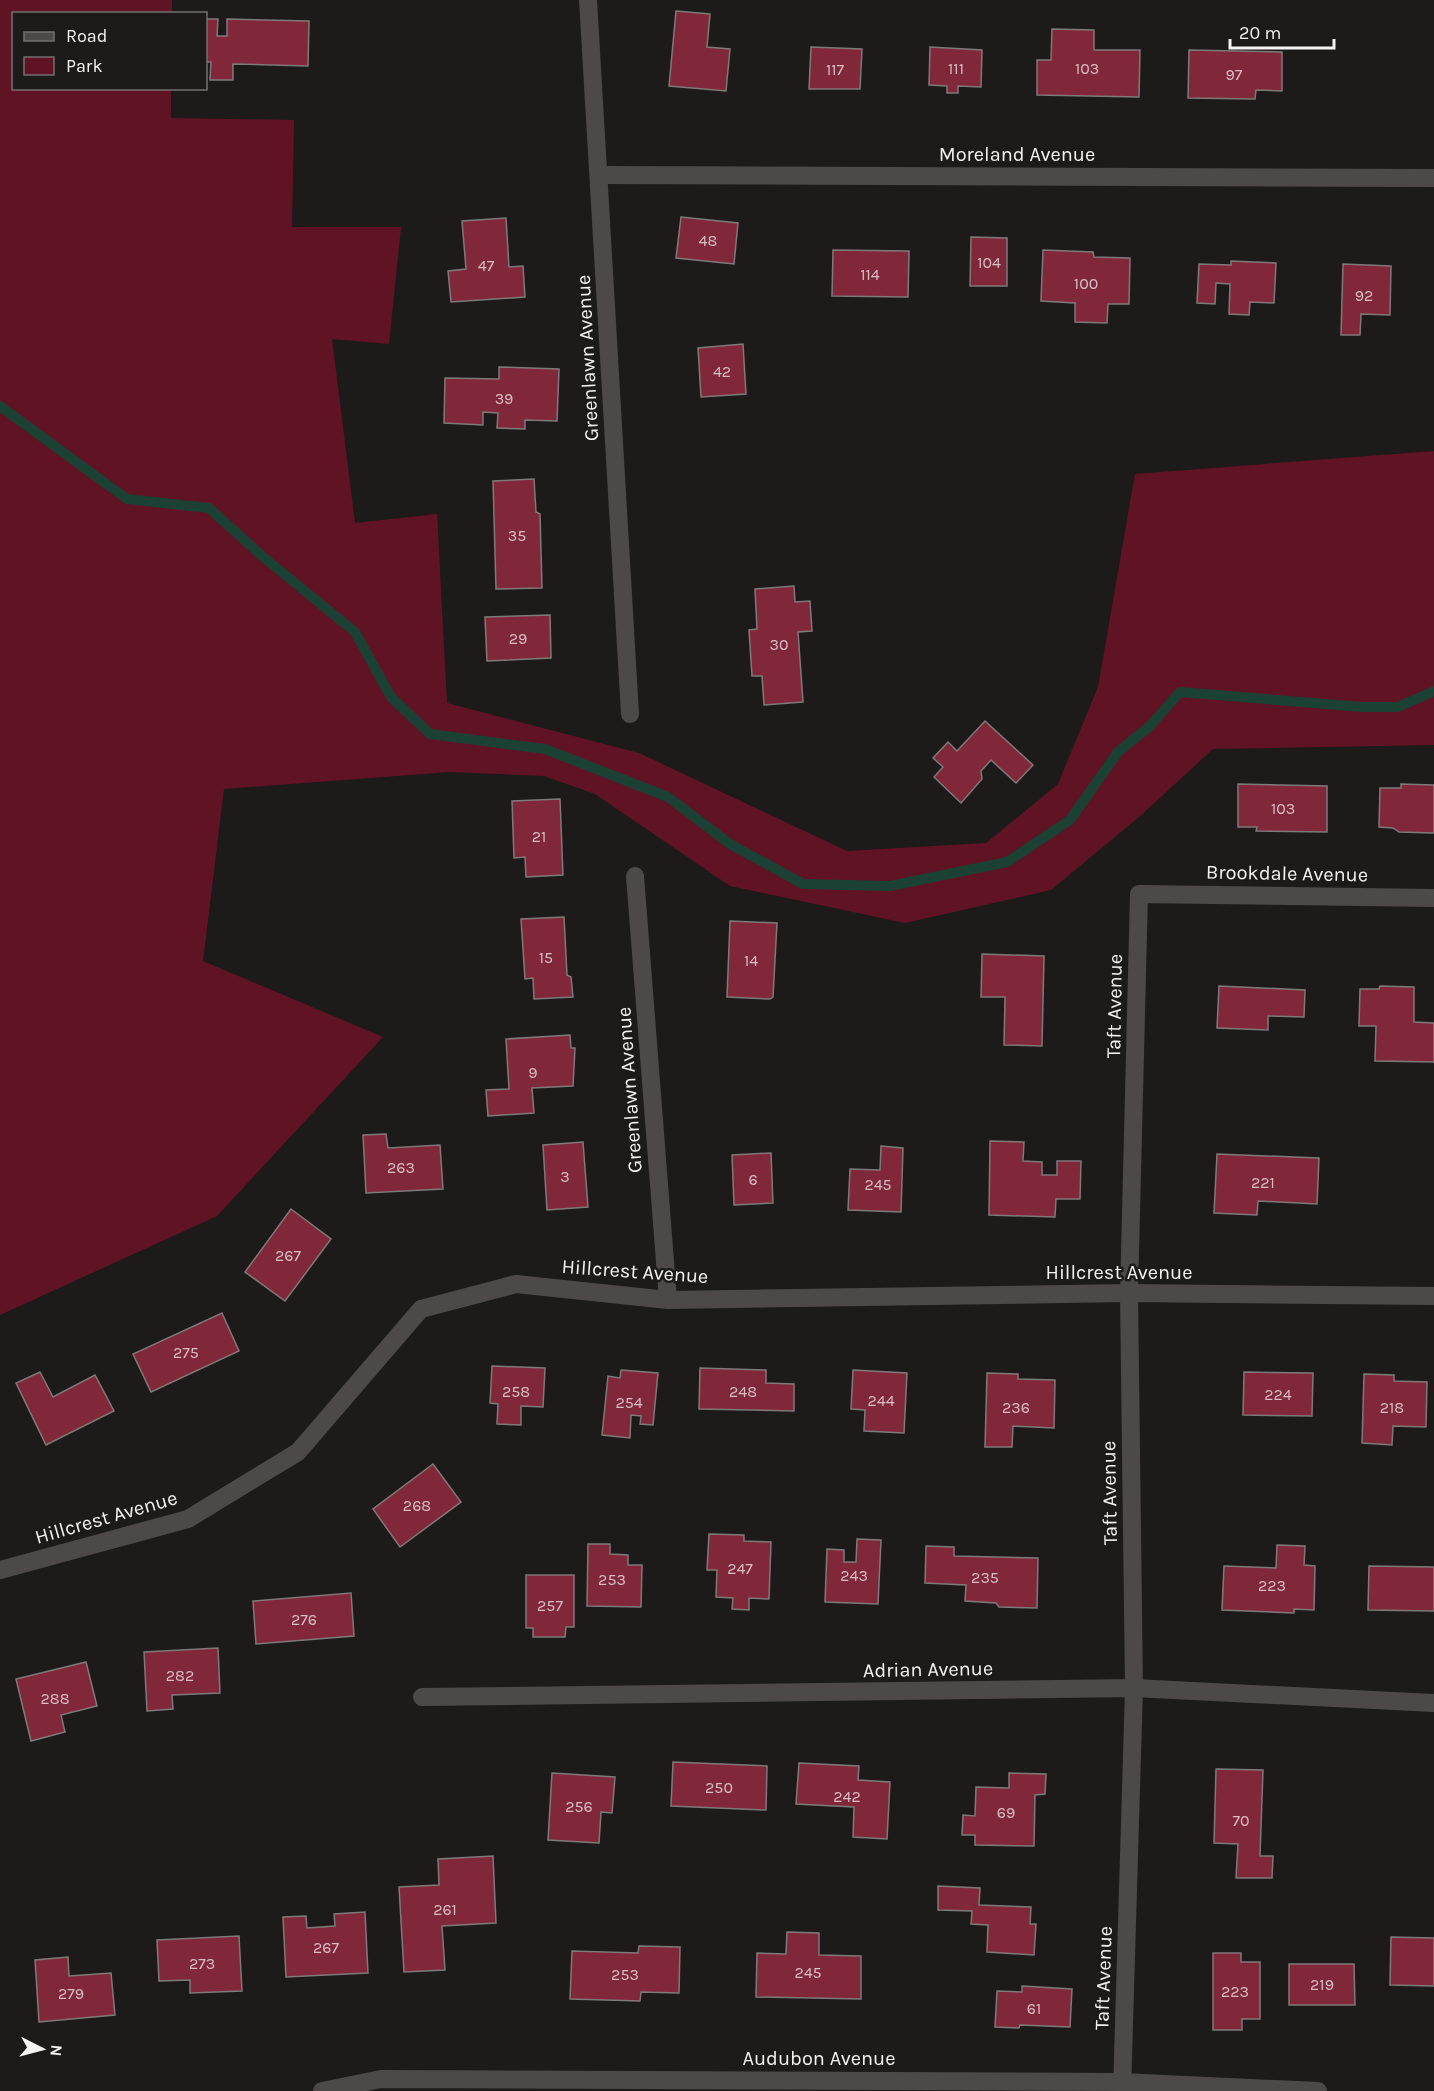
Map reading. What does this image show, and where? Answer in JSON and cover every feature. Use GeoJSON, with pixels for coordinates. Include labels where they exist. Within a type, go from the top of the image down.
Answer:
{"type":"FeatureCollection","features":[{"type":"Feature","properties":{"kind":"street","name":"Greenlawn Avenue"},"geometry":{"type":"LineString","coordinates":[[588,0],[630,714]]}},
{"type":"Feature","properties":{"kind":"street","name":"Moreland Avenue"},"geometry":{"type":"LineString","coordinates":[[599,175],[1434,178]]}},
{"type":"Feature","properties":{"kind":"street","name":"Greenlawn Avenue"},"geometry":{"type":"LineString","coordinates":[[635,876],[668,1300]]}},
{"type":"Feature","properties":{"kind":"street","name":"Brookdale Avenue"},"geometry":{"type":"LineString","coordinates":[[1139,894],[1434,898]]}},
{"type":"Feature","properties":{"kind":"street","name":"Taft Avenue"},"geometry":{"type":"LineString","coordinates":[[1122,2086],[1134,1689],[1129,1293],[1139,894]]}},
{"type":"Feature","properties":{"kind":"street","name":"Hillcrest Avenue"},"geometry":{"type":"LineString","coordinates":[[0,1570],[188,1519],[298,1452],[421,1309],[516,1284],[668,1300],[1129,1293],[1434,1296]]}},
{"type":"Feature","properties":{"kind":"street","name":"Adrian Avenue"},"geometry":{"type":"LineString","coordinates":[[422,1697],[1134,1689],[1434,1703]]}},
{"type":"Feature","properties":{"kind":"street","name":"Audubon Avenue"},"geometry":{"type":"LineString","coordinates":[[322,2091],[381,2079],[1122,2086],[1318,2091]]}},
{"type":"Feature","properties":{"kind":"green space"},"geometry":{"type":"Polygon","coordinates":[[[0,0],[172,0],[172,12],[12,12],[12,90],[171,90],[171,118],[294,120],[292,227],[401,227],[389,344],[332,339],[355,523],[437,514],[447,703],[639,753],[847,851],[986,843],[1058,784],[1098,687],[1135,474],[1434,451],[1434,745],[1213,749],[1139,817],[1051,890],[905,923],[730,886],[595,794],[544,776],[450,772],[224,789],[203,961],[383,1037],[217,1216],[0,1315],[0,0]]]}},
{"type":"Feature","properties":{"kind":"building"},"geometry":{"type":"Polygon","coordinates":[[[676,11],[710,14],[707,47],[730,49],[726,91],[669,86],[676,11]]]}},
{"type":"Feature","properties":{"kind":"building"},"geometry":{"type":"Polygon","coordinates":[[[207,19],[218,19],[217,36],[227,36],[227,19],[309,21],[308,66],[233,64],[233,80],[210,80],[211,62],[207,62],[207,19]]]}},
{"type":"Feature","properties":{"kind":"building"},"geometry":{"type":"Polygon","coordinates":[[[1052,29],[1094,30],[1094,50],[1140,50],[1139,97],[1037,95],[1037,60],[1051,60],[1052,29]]]}},
{"type":"Feature","properties":{"kind":"building"},"geometry":{"type":"Polygon","coordinates":[[[811,47],[862,49],[860,89],[809,89],[811,47]]]}},
{"type":"Feature","properties":{"kind":"building"},"geometry":{"type":"Polygon","coordinates":[[[930,47],[982,50],[981,87],[958,86],[958,93],[947,93],[947,86],[929,85],[930,47]]]}},
{"type":"Feature","properties":{"kind":"building"},"geometry":{"type":"Polygon","coordinates":[[[1189,50],[1282,52],[1282,91],[1256,90],[1255,99],[1188,98],[1189,50]]]}},
{"type":"Feature","properties":{"kind":"building"},"geometry":{"type":"Polygon","coordinates":[[[681,217],[738,223],[734,264],[676,258],[681,217]]]}},
{"type":"Feature","properties":{"kind":"building"},"geometry":{"type":"Polygon","coordinates":[[[506,218],[509,267],[523,266],[525,297],[451,302],[448,271],[466,269],[462,221],[506,218]]]}},
{"type":"Feature","properties":{"kind":"building"},"geometry":{"type":"Polygon","coordinates":[[[971,237],[1007,238],[1007,286],[970,286],[971,237]]]}},
{"type":"Feature","properties":{"kind":"building"},"geometry":{"type":"Polygon","coordinates":[[[833,250],[909,251],[908,297],[832,296],[833,250]]]}},
{"type":"Feature","properties":{"kind":"building"},"geometry":{"type":"Polygon","coordinates":[[[1043,250],[1093,252],[1094,257],[1130,258],[1129,304],[1108,304],[1107,323],[1075,322],[1075,303],[1041,301],[1043,250]]]}},
{"type":"Feature","properties":{"kind":"building"},"geometry":{"type":"Polygon","coordinates":[[[1231,261],[1276,263],[1274,303],[1250,302],[1249,315],[1229,314],[1230,284],[1216,283],[1215,304],[1197,303],[1199,264],[1231,265],[1231,261]]]}},
{"type":"Feature","properties":{"kind":"building"},"geometry":{"type":"Polygon","coordinates":[[[1343,264],[1391,266],[1390,315],[1361,314],[1360,335],[1341,335],[1343,264]]]}},
{"type":"Feature","properties":{"kind":"building"},"geometry":{"type":"Polygon","coordinates":[[[743,344],[746,394],[701,397],[698,348],[743,344]]]}},
{"type":"Feature","properties":{"kind":"building"},"geometry":{"type":"Polygon","coordinates":[[[499,367],[559,369],[557,421],[525,420],[525,429],[497,428],[498,413],[483,412],[483,425],[444,423],[445,378],[499,379],[499,367]]]}},
{"type":"Feature","properties":{"kind":"building"},"geometry":{"type":"Polygon","coordinates":[[[534,479],[536,512],[540,514],[542,588],[496,589],[493,481],[534,479]]]}},
{"type":"Feature","properties":{"kind":"building"},"geometry":{"type":"Polygon","coordinates":[[[794,586],[795,602],[810,601],[812,631],[798,632],[803,702],[764,705],[762,676],[752,676],[749,630],[757,629],[755,589],[794,586]]]}},
{"type":"Feature","properties":{"kind":"building"},"geometry":{"type":"Polygon","coordinates":[[[550,615],[551,658],[487,661],[485,617],[550,615]]]}},
{"type":"Feature","properties":{"kind":"building"},"geometry":{"type":"Polygon","coordinates":[[[985,721],[1033,765],[1016,783],[991,760],[981,771],[982,779],[961,803],[934,777],[943,767],[933,758],[948,742],[957,751],[985,721]]]}},
{"type":"Feature","properties":{"kind":"building"},"geometry":{"type":"Polygon","coordinates":[[[1238,784],[1327,786],[1327,832],[1256,831],[1257,827],[1238,827],[1238,784]]]}},
{"type":"Feature","properties":{"kind":"building"},"geometry":{"type":"Polygon","coordinates":[[[1401,784],[1434,785],[1434,833],[1399,832],[1393,828],[1379,827],[1380,788],[1401,788],[1401,784]]]}},
{"type":"Feature","properties":{"kind":"building"},"geometry":{"type":"Polygon","coordinates":[[[560,799],[563,875],[526,877],[525,857],[514,858],[512,801],[560,799]]]}},
{"type":"Feature","properties":{"kind":"building"},"geometry":{"type":"Polygon","coordinates":[[[564,917],[567,975],[571,977],[573,997],[534,999],[533,978],[525,979],[521,919],[564,917]]]}},
{"type":"Feature","properties":{"kind":"building"},"geometry":{"type":"Polygon","coordinates":[[[730,921],[777,923],[773,997],[770,999],[727,997],[730,921]]]}},
{"type":"Feature","properties":{"kind":"building"},"geometry":{"type":"Polygon","coordinates":[[[982,954],[1044,956],[1042,1046],[1004,1045],[1005,997],[981,997],[982,954]]]}},
{"type":"Feature","properties":{"kind":"building"},"geometry":{"type":"Polygon","coordinates":[[[1219,986],[1305,990],[1304,1017],[1268,1016],[1268,1030],[1217,1028],[1219,986]]]}},
{"type":"Feature","properties":{"kind":"building"},"geometry":{"type":"Polygon","coordinates":[[[1380,986],[1414,987],[1414,1022],[1434,1023],[1434,1062],[1375,1061],[1376,1026],[1359,1026],[1360,989],[1379,989],[1380,986]]]}},
{"type":"Feature","properties":{"kind":"building"},"geometry":{"type":"Polygon","coordinates":[[[570,1035],[571,1048],[575,1048],[573,1086],[532,1088],[534,1113],[488,1116],[486,1090],[509,1089],[506,1039],[570,1035]]]}},
{"type":"Feature","properties":{"kind":"building"},"geometry":{"type":"Polygon","coordinates":[[[386,1134],[388,1148],[440,1145],[443,1189],[366,1193],[363,1135],[386,1134]]]}},
{"type":"Feature","properties":{"kind":"building"},"geometry":{"type":"Polygon","coordinates":[[[990,1141],[1024,1142],[1023,1161],[1042,1162],[1042,1175],[1057,1175],[1057,1161],[1081,1161],[1080,1199],[1056,1199],[1055,1217],[989,1215],[990,1141]]]}},
{"type":"Feature","properties":{"kind":"building"},"geometry":{"type":"Polygon","coordinates":[[[583,1142],[588,1207],[547,1210],[543,1145],[583,1142]]]}},
{"type":"Feature","properties":{"kind":"building"},"geometry":{"type":"Polygon","coordinates":[[[881,1146],[903,1148],[901,1212],[848,1210],[850,1169],[880,1170],[881,1146]]]}},
{"type":"Feature","properties":{"kind":"building"},"geometry":{"type":"Polygon","coordinates":[[[771,1153],[773,1203],[734,1205],[732,1155],[771,1153]]]}},
{"type":"Feature","properties":{"kind":"building"},"geometry":{"type":"Polygon","coordinates":[[[1217,1154],[1319,1158],[1317,1204],[1258,1201],[1257,1215],[1214,1213],[1217,1154]]]}},
{"type":"Feature","properties":{"kind":"building"},"geometry":{"type":"Polygon","coordinates":[[[291,1209],[331,1239],[285,1301],[245,1272],[291,1209]]]}},
{"type":"Feature","properties":{"kind":"building"},"geometry":{"type":"Polygon","coordinates":[[[222,1313],[239,1351],[151,1392],[133,1354],[222,1313]]]}},
{"type":"Feature","properties":{"kind":"building"},"geometry":{"type":"Polygon","coordinates":[[[492,1366],[545,1368],[543,1407],[521,1406],[521,1425],[497,1424],[498,1404],[490,1403],[492,1366]]]}},
{"type":"Feature","properties":{"kind":"building"},"geometry":{"type":"Polygon","coordinates":[[[700,1368],[766,1370],[766,1383],[794,1384],[794,1411],[699,1409],[700,1368]]]}},
{"type":"Feature","properties":{"kind":"building"},"geometry":{"type":"Polygon","coordinates":[[[621,1370],[658,1373],[653,1425],[640,1424],[641,1416],[631,1415],[630,1438],[602,1435],[608,1376],[620,1378],[621,1370]]]}},
{"type":"Feature","properties":{"kind":"building"},"geometry":{"type":"Polygon","coordinates":[[[853,1370],[907,1373],[904,1433],[864,1431],[865,1410],[851,1409],[853,1370]]]}},
{"type":"Feature","properties":{"kind":"building"},"geometry":{"type":"Polygon","coordinates":[[[40,1372],[53,1397],[95,1375],[114,1411],[46,1445],[16,1383],[40,1372]]]}},
{"type":"Feature","properties":{"kind":"building"},"geometry":{"type":"Polygon","coordinates":[[[1244,1372],[1313,1373],[1312,1416],[1243,1415],[1244,1372]]]}},
{"type":"Feature","properties":{"kind":"building"},"geometry":{"type":"Polygon","coordinates":[[[987,1373],[1018,1374],[1018,1379],[1055,1380],[1054,1428],[1013,1426],[1012,1447],[985,1447],[987,1373]]]}},
{"type":"Feature","properties":{"kind":"building"},"geometry":{"type":"Polygon","coordinates":[[[1364,1374],[1394,1375],[1394,1381],[1427,1382],[1426,1427],[1393,1426],[1392,1445],[1362,1443],[1364,1374]]]}},
{"type":"Feature","properties":{"kind":"building"},"geometry":{"type":"Polygon","coordinates":[[[433,1464],[461,1502],[400,1547],[373,1509],[433,1464]]]}},
{"type":"Feature","properties":{"kind":"building"},"geometry":{"type":"Polygon","coordinates":[[[709,1534],[744,1535],[744,1541],[771,1542],[769,1599],[749,1598],[749,1610],[732,1609],[733,1598],[716,1597],[717,1570],[707,1570],[709,1534]]]}},
{"type":"Feature","properties":{"kind":"building"},"geometry":{"type":"Polygon","coordinates":[[[857,1539],[881,1540],[878,1604],[825,1602],[827,1549],[844,1550],[844,1562],[856,1562],[857,1539]]]}},
{"type":"Feature","properties":{"kind":"building"},"geometry":{"type":"Polygon","coordinates":[[[588,1544],[610,1544],[610,1554],[628,1555],[628,1565],[642,1565],[641,1607],[587,1606],[588,1544]]]}},
{"type":"Feature","properties":{"kind":"building"},"geometry":{"type":"Polygon","coordinates":[[[1277,1545],[1305,1546],[1304,1565],[1315,1566],[1314,1610],[1294,1609],[1294,1613],[1222,1610],[1224,1566],[1276,1568],[1277,1545]]]}},
{"type":"Feature","properties":{"kind":"building"},"geometry":{"type":"Polygon","coordinates":[[[926,1546],[954,1547],[954,1556],[1038,1558],[1037,1608],[999,1607],[996,1603],[965,1601],[966,1585],[925,1583],[926,1546]]]}},
{"type":"Feature","properties":{"kind":"building"},"geometry":{"type":"Polygon","coordinates":[[[1369,1566],[1434,1567],[1434,1611],[1368,1610],[1369,1566]]]}},
{"type":"Feature","properties":{"kind":"building"},"geometry":{"type":"Polygon","coordinates":[[[526,1575],[574,1575],[574,1627],[566,1627],[565,1637],[533,1637],[533,1628],[526,1628],[526,1575]]]}},
{"type":"Feature","properties":{"kind":"building"},"geometry":{"type":"Polygon","coordinates":[[[351,1593],[354,1636],[256,1644],[253,1601],[351,1593]]]}},
{"type":"Feature","properties":{"kind":"building"},"geometry":{"type":"Polygon","coordinates":[[[218,1648],[220,1693],[172,1695],[173,1709],[147,1711],[144,1652],[218,1648]]]}},
{"type":"Feature","properties":{"kind":"building"},"geometry":{"type":"Polygon","coordinates":[[[86,1662],[97,1706],[61,1715],[65,1732],[31,1741],[16,1679],[86,1662]]]}},
{"type":"Feature","properties":{"kind":"building"},"geometry":{"type":"Polygon","coordinates":[[[673,1762],[767,1766],[766,1810],[671,1806],[673,1762]]]}},
{"type":"Feature","properties":{"kind":"building"},"geometry":{"type":"Polygon","coordinates":[[[799,1763],[859,1766],[858,1780],[890,1782],[887,1839],[853,1837],[854,1807],[796,1804],[799,1763]]]}},
{"type":"Feature","properties":{"kind":"building"},"geometry":{"type":"Polygon","coordinates":[[[1216,1769],[1263,1770],[1260,1856],[1273,1856],[1272,1878],[1236,1878],[1238,1844],[1214,1843],[1216,1769]]]}},
{"type":"Feature","properties":{"kind":"building"},"geometry":{"type":"Polygon","coordinates":[[[552,1773],[615,1777],[612,1813],[601,1812],[599,1843],[548,1840],[552,1773]]]}},
{"type":"Feature","properties":{"kind":"building"},"geometry":{"type":"Polygon","coordinates":[[[1009,1773],[1046,1774],[1045,1794],[1035,1795],[1034,1846],[975,1845],[975,1835],[962,1835],[963,1815],[975,1816],[976,1787],[1009,1788],[1009,1773]]]}},
{"type":"Feature","properties":{"kind":"building"},"geometry":{"type":"Polygon","coordinates":[[[493,1856],[496,1923],[442,1926],[445,1970],[404,1972],[399,1887],[439,1885],[438,1859],[493,1856]]]}},
{"type":"Feature","properties":{"kind":"building"},"geometry":{"type":"Polygon","coordinates":[[[938,1886],[980,1888],[979,1905],[1031,1907],[1030,1924],[1036,1924],[1034,1955],[987,1952],[988,1925],[971,1924],[972,1911],[938,1910],[938,1886]]]}},
{"type":"Feature","properties":{"kind":"building"},"geometry":{"type":"Polygon","coordinates":[[[365,1912],[368,1973],[286,1977],[283,1917],[306,1916],[307,1928],[335,1926],[334,1914],[365,1912]]]}},
{"type":"Feature","properties":{"kind":"building"},"geometry":{"type":"Polygon","coordinates":[[[787,1932],[819,1933],[819,1955],[861,1956],[861,1999],[756,1997],[757,1953],[786,1954],[787,1932]]]}},
{"type":"Feature","properties":{"kind":"building"},"geometry":{"type":"Polygon","coordinates":[[[239,1936],[242,1991],[190,1993],[190,1980],[159,1981],[157,1940],[239,1936]]]}},
{"type":"Feature","properties":{"kind":"building"},"geometry":{"type":"Polygon","coordinates":[[[1391,1937],[1434,1938],[1434,1986],[1390,1985],[1391,1937]]]}},
{"type":"Feature","properties":{"kind":"building"},"geometry":{"type":"Polygon","coordinates":[[[639,1946],[680,1947],[679,1993],[641,1992],[640,2001],[570,1999],[572,1951],[638,1953],[639,1946]]]}},
{"type":"Feature","properties":{"kind":"building"},"geometry":{"type":"Polygon","coordinates":[[[1213,1953],[1241,1953],[1241,1962],[1260,1962],[1260,2019],[1242,2019],[1242,2030],[1213,2030],[1213,1953]]]}},
{"type":"Feature","properties":{"kind":"building"},"geometry":{"type":"Polygon","coordinates":[[[68,1957],[69,1976],[111,1973],[115,2015],[39,2022],[35,1960],[68,1957]]]}},
{"type":"Feature","properties":{"kind":"building"},"geometry":{"type":"Polygon","coordinates":[[[1289,1964],[1354,1964],[1355,2005],[1289,2005],[1289,1964]]]}},
{"type":"Feature","properties":{"kind":"building"},"geometry":{"type":"Polygon","coordinates":[[[1022,1986],[1072,1989],[1070,2027],[1020,2025],[1019,2028],[995,2027],[997,1991],[1022,1992],[1022,1986]]]}},
{"type":"Feature","properties":{"kind":"waterway"},"geometry":{"type":"LineString","coordinates":[[0,406],[127,499],[209,508],[262,556],[355,632],[391,697],[430,734],[545,749],[668,797],[730,844],[803,884],[890,886],[1007,862],[1070,820],[1118,752],[1150,726],[1180,692],[1362,707],[1398,707],[1434,691]]}}]}
